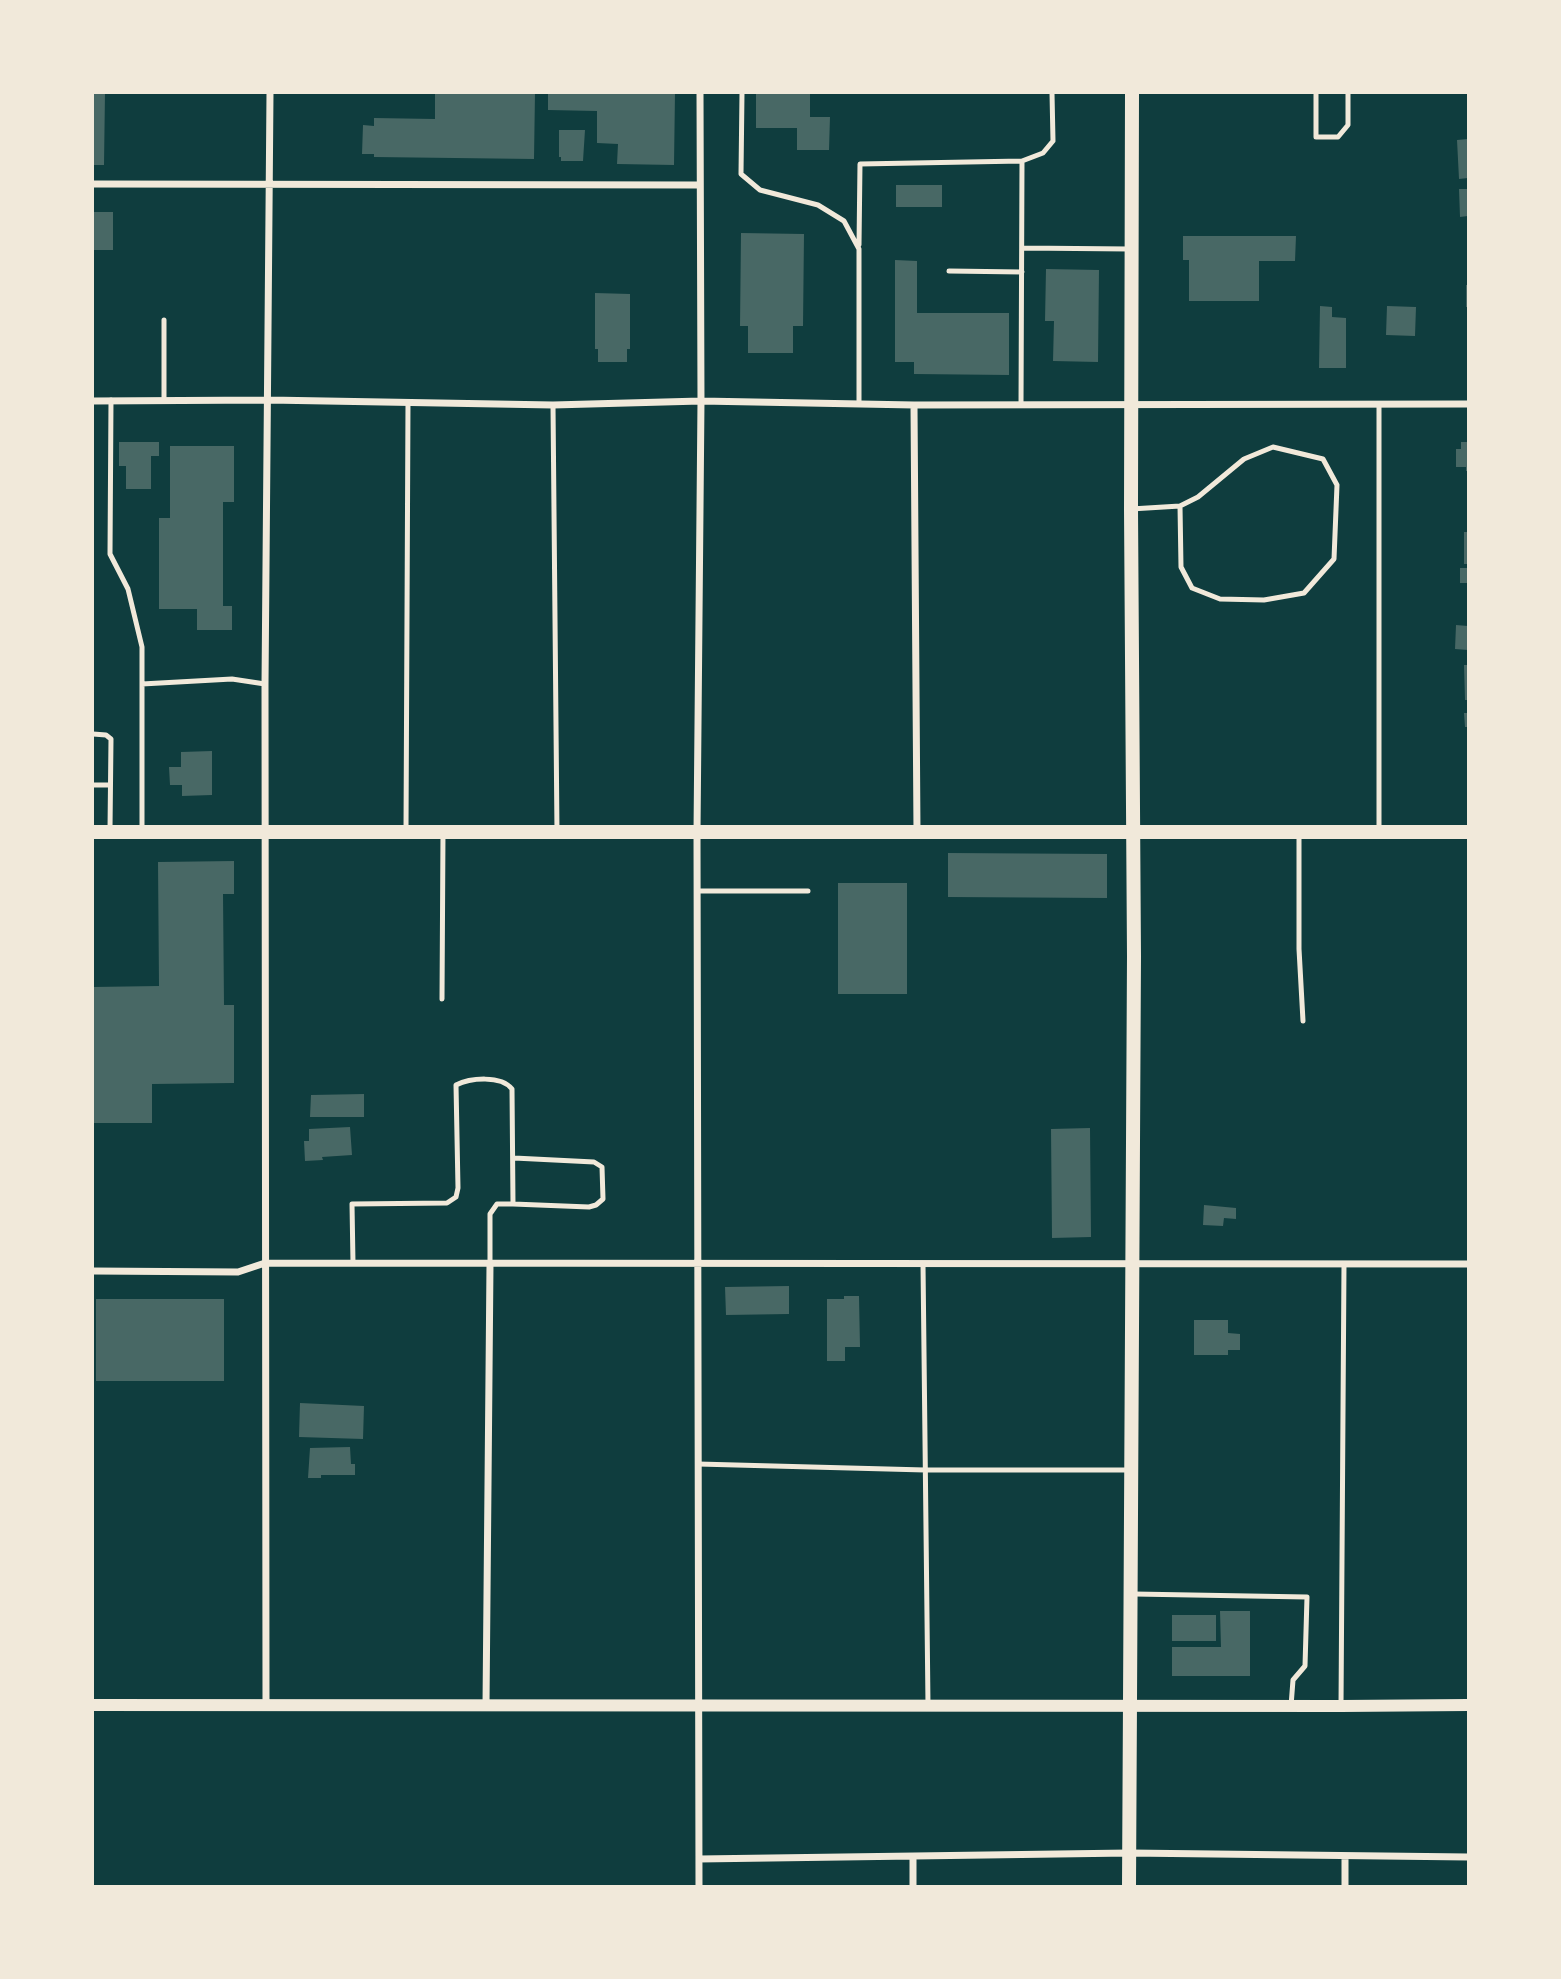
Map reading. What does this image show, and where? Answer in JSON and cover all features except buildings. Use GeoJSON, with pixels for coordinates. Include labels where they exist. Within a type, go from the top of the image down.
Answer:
{"type":"FeatureCollection","features":[{"type":"Feature","properties":{"kind":"main road"},"geometry":{"type":"LineString","coordinates":[[1129,1886],[1134,956],[1132,93]]}},
{"type":"Feature","properties":{"kind":"main road"},"geometry":{"type":"LineString","coordinates":[[93,832],[1468,832]]}},
{"type":"Feature","properties":{"kind":"street"},"geometry":{"type":"LineString","coordinates":[[266,1706],[265,684],[270,93]]}},
{"type":"Feature","properties":{"kind":"street"},"geometry":{"type":"LineString","coordinates":[[699,1886],[696,832],[701,401],[700,93]]}},
{"type":"Feature","properties":{"kind":"street"},"geometry":{"type":"LineString","coordinates":[[93,184],[700,185]]}},
{"type":"Feature","properties":{"kind":"street"},"geometry":{"type":"LineString","coordinates":[[93,401],[269,400],[553,405],[701,401],[914,405],[1468,404]]}},
{"type":"Feature","properties":{"kind":"street"},"geometry":{"type":"LineString","coordinates":[[914,405],[917,832]]}},
{"type":"Feature","properties":{"kind":"street"},"geometry":{"type":"LineString","coordinates":[[93,1270],[237,1272],[265,1264],[1468,1264]]}},
{"type":"Feature","properties":{"kind":"street"},"geometry":{"type":"LineString","coordinates":[[486,1706],[490,1264]]}},
{"type":"Feature","properties":{"kind":"street"},"geometry":{"type":"LineString","coordinates":[[93,1705],[1468,1704]]}},
{"type":"Feature","properties":{"kind":"street"},"geometry":{"type":"LineString","coordinates":[[699,1859],[1129,1853],[1468,1857]]}},
{"type":"Feature","properties":{"kind":"street"},"geometry":{"type":"LineString","coordinates":[[1345,1857],[1345,1886]]}},
{"type":"Feature","properties":{"kind":"street"},"geometry":{"type":"LineString","coordinates":[[913,1858],[913,1886]]}},
{"type":"Feature","properties":{"kind":"lane"},"geometry":{"type":"LineString","coordinates":[[742,93],[741,174],[760,190],[818,205],[844,221],[859,248]]}},
{"type":"Feature","properties":{"kind":"lane"},"geometry":{"type":"LineString","coordinates":[[859,404],[860,164],[1023,161],[1043,153],[1053,141],[1052,93]]}},
{"type":"Feature","properties":{"kind":"lane"},"geometry":{"type":"LineString","coordinates":[[1316,93],[1316,137],[1338,137],[1348,125],[1348,93]]}},
{"type":"Feature","properties":{"kind":"lane"},"geometry":{"type":"LineString","coordinates":[[1021,405],[1023,161]]}},
{"type":"Feature","properties":{"kind":"lane"},"geometry":{"type":"LineString","coordinates":[[1022,248],[1132,249]]}},
{"type":"Feature","properties":{"kind":"lane"},"geometry":{"type":"LineString","coordinates":[[949,271],[1022,272]]}},
{"type":"Feature","properties":{"kind":"lane"},"geometry":{"type":"LineString","coordinates":[[164,320],[164,400]]}},
{"type":"Feature","properties":{"kind":"lane"},"geometry":{"type":"LineString","coordinates":[[111,400],[110,554],[128,589],[142,647],[142,832]]}},
{"type":"Feature","properties":{"kind":"lane"},"geometry":{"type":"LineString","coordinates":[[406,832],[408,402]]}},
{"type":"Feature","properties":{"kind":"lane"},"geometry":{"type":"LineString","coordinates":[[1378,404],[1379,832]]}},
{"type":"Feature","properties":{"kind":"lane"},"geometry":{"type":"LineString","coordinates":[[553,405],[557,832]]}},
{"type":"Feature","properties":{"kind":"lane"},"geometry":{"type":"LineString","coordinates":[[1131,509],[1180,506],[1198,497],[1244,459],[1273,447],[1323,459],[1337,485],[1334,559],[1304,593],[1264,600],[1220,599],[1192,588],[1181,567],[1180,506]]}},
{"type":"Feature","properties":{"kind":"lane"},"geometry":{"type":"LineString","coordinates":[[142,684],[232,679],[265,684]]}},
{"type":"Feature","properties":{"kind":"lane"},"geometry":{"type":"LineString","coordinates":[[93,734],[106,735],[111,739],[110,832]]}},
{"type":"Feature","properties":{"kind":"lane"},"geometry":{"type":"LineString","coordinates":[[93,785],[110,785]]}},
{"type":"Feature","properties":{"kind":"lane"},"geometry":{"type":"LineString","coordinates":[[442,999],[443,832]]}},
{"type":"Feature","properties":{"kind":"lane"},"geometry":{"type":"LineString","coordinates":[[1298,832],[1303,1021]]}},
{"type":"Feature","properties":{"kind":"lane"},"geometry":{"type":"LineString","coordinates":[[696,891],[807,891]]}},
{"type":"Feature","properties":{"kind":"lane"},"geometry":{"type":"LineString","coordinates":[[353,1264],[352,1204],[447,1203],[456,1197],[455,1098],[456,1086],[462,1082],[496,1080],[507,1082],[512,1089],[513,1203]]}},
{"type":"Feature","properties":{"kind":"lane"},"geometry":{"type":"LineString","coordinates":[[490,1264],[490,1214],[497,1204],[589,1207],[603,1199],[604,1174],[602,1167],[594,1162],[514,1158]]}},
{"type":"Feature","properties":{"kind":"lane"},"geometry":{"type":"LineString","coordinates":[[923,1264],[928,1706]]}},
{"type":"Feature","properties":{"kind":"lane"},"geometry":{"type":"LineString","coordinates":[[1341,1706],[1344,1264]]}},
{"type":"Feature","properties":{"kind":"lane"},"geometry":{"type":"LineString","coordinates":[[698,1464],[925,1470],[1132,1470]]}},
{"type":"Feature","properties":{"kind":"lane"},"geometry":{"type":"LineString","coordinates":[[1130,1594],[1307,1597],[1306,1666],[1293,1680],[1291,1706]]}}]}
